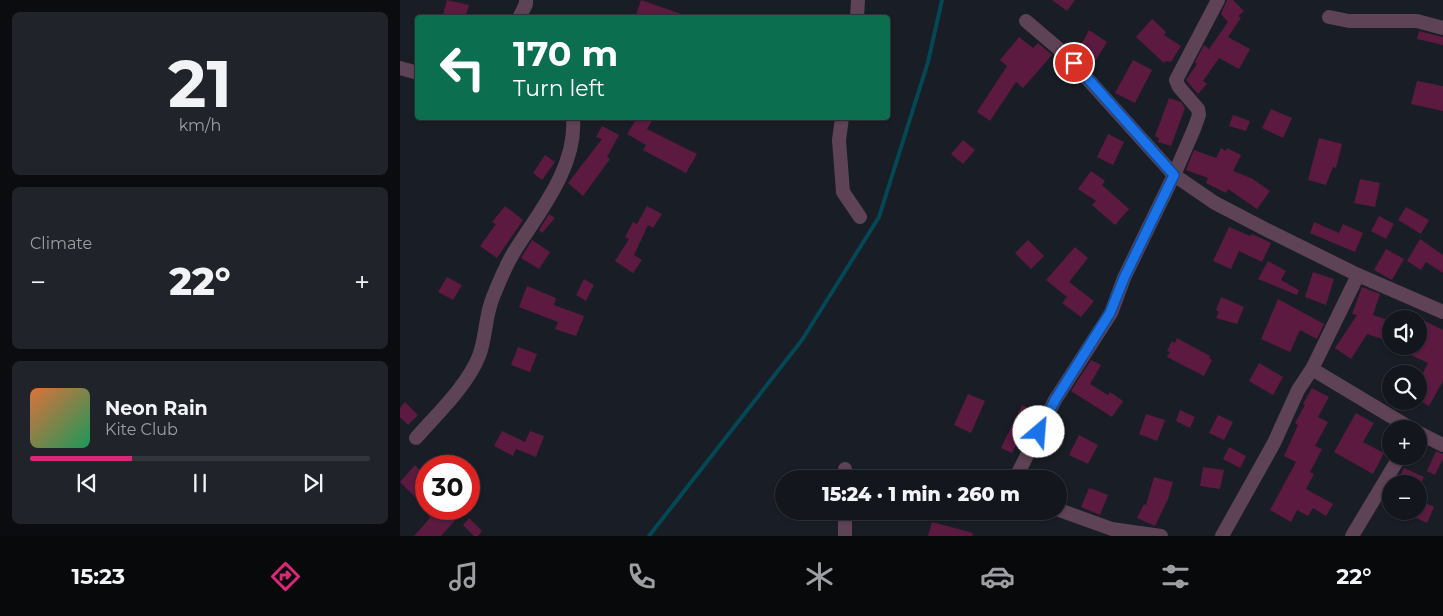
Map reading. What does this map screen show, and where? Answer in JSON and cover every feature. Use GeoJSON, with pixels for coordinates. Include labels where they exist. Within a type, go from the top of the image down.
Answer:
{"type":"FeatureCollection","features":[{"type":"Feature","properties":{"kind":"street"},"geometry":{"type":"LineString","coordinates":[[520,15],[526,0]]}},
{"type":"Feature","properties":{"kind":"street"},"geometry":{"type":"LineString","coordinates":[[857,15],[858,0]]}},
{"type":"Feature","properties":{"kind":"street"},"geometry":{"type":"LineString","coordinates":[[1020,470],[1055,400],[1110,313],[1124,278],[1174,175],[1198,115],[1198,109],[1179,87],[1176,80],[1218,0]]}},
{"type":"Feature","properties":{"kind":"street"},"geometry":{"type":"LineString","coordinates":[[1329,17],[1349,21],[1417,21],[1443,28]]}},
{"type":"Feature","properties":{"kind":"street"},"geometry":{"type":"LineString","coordinates":[[1026,20],[1066,55],[1174,175],[1223,208],[1358,275],[1443,312]]}},
{"type":"Feature","properties":{"kind":"street"},"geometry":{"type":"LineString","coordinates":[[400,68],[415,72]]}},
{"type":"Feature","properties":{"kind":"street"},"geometry":{"type":"LineString","coordinates":[[416,438],[456,392],[479,356],[486,318],[493,298],[513,254],[543,210],[564,166],[574,131],[573,120]]}},
{"type":"Feature","properties":{"kind":"street"},"geometry":{"type":"LineString","coordinates":[[842,120],[839,140],[843,192],[860,217]]}},
{"type":"Feature","properties":{"kind":"street"},"geometry":{"type":"LineString","coordinates":[[1222,536],[1274,444],[1298,390],[1312,369],[1358,275]]}},
{"type":"Feature","properties":{"kind":"street"},"geometry":{"type":"LineString","coordinates":[[1312,369],[1397,420]]}},
{"type":"Feature","properties":{"kind":"street"},"geometry":{"type":"LineString","coordinates":[[1427,436],[1443,445]]}},
{"type":"Feature","properties":{"kind":"street"},"geometry":{"type":"LineString","coordinates":[[1352,536],[1395,465]]}},
{"type":"Feature","properties":{"kind":"street"},"geometry":{"type":"LineString","coordinates":[[1067,514],[1111,533],[1161,536]]}},
{"type":"Feature","properties":{"kind":"street"},"geometry":{"type":"LineString","coordinates":[[845,520],[845,536]]}},
{"type":"Feature","properties":{"kind":"building"},"geometry":{"type":"Polygon","coordinates":[[[447,0],[469,5],[466,15],[443,15],[447,0]]]}},
{"type":"Feature","properties":{"kind":"building"},"geometry":{"type":"Polygon","coordinates":[[[641,0],[684,15],[636,15],[641,0]]]}},
{"type":"Feature","properties":{"kind":"building"},"geometry":{"type":"Polygon","coordinates":[[[1052,0],[1075,0],[1067,11],[1052,0]]]}},
{"type":"Feature","properties":{"kind":"building"},"geometry":{"type":"Polygon","coordinates":[[[1227,0],[1233,0],[1244,11],[1238,16],[1241,18],[1228,37],[1250,49],[1239,69],[1219,58],[1203,81],[1207,84],[1198,94],[1186,80],[1197,64],[1195,62],[1204,45],[1209,49],[1228,22],[1221,14],[1227,0]]]}},
{"type":"Feature","properties":{"kind":"building"},"geometry":{"type":"Polygon","coordinates":[[[1152,19],[1166,32],[1164,35],[1181,46],[1171,62],[1166,61],[1164,63],[1136,37],[1152,19]]]}},
{"type":"Feature","properties":{"kind":"building"},"geometry":{"type":"Polygon","coordinates":[[[1089,30],[1107,42],[1094,63],[1080,55],[1082,52],[1079,49],[1089,30]]]}},
{"type":"Feature","properties":{"kind":"building"},"geometry":{"type":"Polygon","coordinates":[[[1419,31],[1443,37],[1443,45],[1417,39],[1419,31]]]}},
{"type":"Feature","properties":{"kind":"building"},"geometry":{"type":"Polygon","coordinates":[[[1019,37],[1033,48],[1038,43],[1052,55],[1023,88],[1016,82],[990,121],[977,112],[1007,66],[1000,60],[1019,37]]]}},
{"type":"Feature","properties":{"kind":"building"},"geometry":{"type":"Polygon","coordinates":[[[1133,60],[1152,70],[1135,103],[1115,93],[1133,60]]]}},
{"type":"Feature","properties":{"kind":"building"},"geometry":{"type":"Polygon","coordinates":[[[1417,81],[1443,86],[1443,111],[1411,104],[1417,81]]]}},
{"type":"Feature","properties":{"kind":"building"},"geometry":{"type":"Polygon","coordinates":[[[1169,98],[1181,102],[1185,108],[1171,146],[1158,142],[1159,138],[1155,136],[1169,98]]]}},
{"type":"Feature","properties":{"kind":"building"},"geometry":{"type":"Polygon","coordinates":[[[1271,109],[1292,118],[1283,138],[1262,128],[1271,109]]]}},
{"type":"Feature","properties":{"kind":"building"},"geometry":{"type":"Polygon","coordinates":[[[1233,115],[1250,121],[1246,131],[1229,126],[1233,115]]]}},
{"type":"Feature","properties":{"kind":"building"},"geometry":{"type":"Polygon","coordinates":[[[636,120],[653,120],[647,129],[697,154],[686,173],[643,150],[646,145],[627,134],[636,120]]]}},
{"type":"Feature","properties":{"kind":"building"},"geometry":{"type":"Polygon","coordinates":[[[602,126],[619,135],[607,157],[610,159],[583,196],[568,183],[602,139],[596,137],[602,126]]]}},
{"type":"Feature","properties":{"kind":"building"},"geometry":{"type":"Polygon","coordinates":[[[1108,134],[1124,142],[1113,165],[1097,157],[1108,134]]]}},
{"type":"Feature","properties":{"kind":"building"},"geometry":{"type":"Polygon","coordinates":[[[1319,138],[1342,144],[1336,168],[1333,167],[1326,185],[1308,180],[1319,138]]]}},
{"type":"Feature","properties":{"kind":"building"},"geometry":{"type":"Polygon","coordinates":[[[963,140],[975,150],[963,164],[951,154],[963,140]]]}},
{"type":"Feature","properties":{"kind":"building"},"geometry":{"type":"Polygon","coordinates":[[[1221,148],[1226,151],[1227,148],[1241,155],[1233,171],[1251,178],[1270,191],[1257,209],[1228,189],[1226,193],[1206,183],[1208,178],[1186,170],[1194,150],[1216,158],[1221,148]]]}},
{"type":"Feature","properties":{"kind":"building"},"geometry":{"type":"Polygon","coordinates":[[[545,155],[555,162],[542,180],[533,173],[545,155]]]}},
{"type":"Feature","properties":{"kind":"building"},"geometry":{"type":"Polygon","coordinates":[[[1091,171],[1105,181],[1102,185],[1129,209],[1115,225],[1092,205],[1096,201],[1078,189],[1091,171]]]}},
{"type":"Feature","properties":{"kind":"building"},"geometry":{"type":"Polygon","coordinates":[[[1360,179],[1380,183],[1375,207],[1354,203],[1360,179]]]}},
{"type":"Feature","properties":{"kind":"building"},"geometry":{"type":"Polygon","coordinates":[[[505,206],[523,220],[497,258],[480,246],[496,224],[492,222],[505,206]]]}},
{"type":"Feature","properties":{"kind":"building"},"geometry":{"type":"Polygon","coordinates":[[[647,206],[662,214],[653,228],[648,225],[634,255],[642,260],[633,273],[615,261],[629,239],[625,237],[633,222],[637,224],[647,206]]]}},
{"type":"Feature","properties":{"kind":"building"},"geometry":{"type":"Polygon","coordinates":[[[1406,207],[1429,220],[1421,234],[1398,220],[1406,207]]]}},
{"type":"Feature","properties":{"kind":"building"},"geometry":{"type":"Polygon","coordinates":[[[549,214],[555,218],[542,233],[539,230],[549,214]]]}},
{"type":"Feature","properties":{"kind":"building"},"geometry":{"type":"Polygon","coordinates":[[[1379,216],[1394,224],[1386,239],[1371,231],[1379,216]]]}},
{"type":"Feature","properties":{"kind":"building"},"geometry":{"type":"Polygon","coordinates":[[[1314,222],[1339,233],[1343,224],[1363,233],[1355,252],[1310,233],[1314,222]]]}},
{"type":"Feature","properties":{"kind":"building"},"geometry":{"type":"Polygon","coordinates":[[[1229,227],[1250,236],[1252,234],[1271,243],[1262,262],[1239,251],[1231,269],[1213,261],[1229,227]]]}},
{"type":"Feature","properties":{"kind":"building"},"geometry":{"type":"Polygon","coordinates":[[[1420,239],[1443,255],[1443,273],[1426,262],[1421,270],[1407,261],[1420,239]]]}},
{"type":"Feature","properties":{"kind":"building"},"geometry":{"type":"Polygon","coordinates":[[[532,240],[550,252],[539,269],[521,258],[532,240]]]}},
{"type":"Feature","properties":{"kind":"building"},"geometry":{"type":"Polygon","coordinates":[[[1028,240],[1044,256],[1031,269],[1015,253],[1028,240]]]}},
{"type":"Feature","properties":{"kind":"building"},"geometry":{"type":"Polygon","coordinates":[[[1075,247],[1088,258],[1069,282],[1094,301],[1081,317],[1062,303],[1067,297],[1046,280],[1075,247]]]}},
{"type":"Feature","properties":{"kind":"building"},"geometry":{"type":"Polygon","coordinates":[[[1386,249],[1404,259],[1392,280],[1374,270],[1386,249]]]}},
{"type":"Feature","properties":{"kind":"building"},"geometry":{"type":"Polygon","coordinates":[[[1268,261],[1286,271],[1281,280],[1299,290],[1297,295],[1258,279],[1268,261]]]}},
{"type":"Feature","properties":{"kind":"building"},"geometry":{"type":"Polygon","coordinates":[[[1313,272],[1334,279],[1326,305],[1305,297],[1313,272]]]}},
{"type":"Feature","properties":{"kind":"building"},"geometry":{"type":"Polygon","coordinates":[[[447,277],[462,285],[453,300],[438,292],[447,277]]]}},
{"type":"Feature","properties":{"kind":"building"},"geometry":{"type":"Polygon","coordinates":[[[584,279],[594,285],[586,301],[576,295],[584,279]]]}},
{"type":"Feature","properties":{"kind":"building"},"geometry":{"type":"Polygon","coordinates":[[[527,286],[556,298],[554,305],[584,316],[576,336],[555,329],[558,322],[519,307],[527,286]]]}},
{"type":"Feature","properties":{"kind":"building"},"geometry":{"type":"Polygon","coordinates":[[[1362,287],[1380,294],[1373,315],[1382,318],[1382,339],[1367,334],[1351,359],[1335,348],[1357,315],[1352,314],[1362,287]]]}},
{"type":"Feature","properties":{"kind":"building"},"geometry":{"type":"Polygon","coordinates":[[[1221,297],[1244,307],[1237,324],[1216,318],[1219,312],[1216,310],[1221,297]]]}},
{"type":"Feature","properties":{"kind":"building"},"geometry":{"type":"Polygon","coordinates":[[[1278,299],[1324,324],[1317,339],[1300,330],[1290,352],[1261,339],[1278,299]]]}},
{"type":"Feature","properties":{"kind":"building"},"geometry":{"type":"Polygon","coordinates":[[[1427,322],[1443,330],[1443,381],[1429,406],[1427,405],[1428,363],[1411,355],[1427,355],[1427,322]]]}},
{"type":"Feature","properties":{"kind":"building"},"geometry":{"type":"Polygon","coordinates":[[[1177,338],[1210,356],[1209,358],[1212,360],[1204,376],[1167,357],[1170,352],[1167,351],[1172,341],[1175,343],[1177,338]]]}},
{"type":"Feature","properties":{"kind":"building"},"geometry":{"type":"Polygon","coordinates":[[[518,347],[537,354],[530,372],[511,365],[518,347]]]}},
{"type":"Feature","properties":{"kind":"building"},"geometry":{"type":"Polygon","coordinates":[[[1091,360],[1101,365],[1090,384],[1108,395],[1110,392],[1123,401],[1112,417],[1071,391],[1091,360]]]}},
{"type":"Feature","properties":{"kind":"building"},"geometry":{"type":"Polygon","coordinates":[[[1259,363],[1283,377],[1273,395],[1249,381],[1259,363]]]}},
{"type":"Feature","properties":{"kind":"building"},"geometry":{"type":"Polygon","coordinates":[[[1312,388],[1329,397],[1318,417],[1328,422],[1315,446],[1322,449],[1310,472],[1314,474],[1306,489],[1333,504],[1326,516],[1313,508],[1308,516],[1297,510],[1291,522],[1270,510],[1296,462],[1284,456],[1298,425],[1295,423],[1312,388]]]}},
{"type":"Feature","properties":{"kind":"building"},"geometry":{"type":"Polygon","coordinates":[[[968,394],[985,401],[971,433],[954,425],[968,394]]]}},
{"type":"Feature","properties":{"kind":"building"},"geometry":{"type":"Polygon","coordinates":[[[405,402],[418,415],[408,425],[400,417],[400,408],[405,402]]]}},
{"type":"Feature","properties":{"kind":"building"},"geometry":{"type":"Polygon","coordinates":[[[1022,405],[1039,413],[1026,437],[1021,435],[1012,453],[1001,448],[1022,405]]]}},
{"type":"Feature","properties":{"kind":"building"},"geometry":{"type":"Polygon","coordinates":[[[1180,410],[1195,417],[1190,428],[1176,421],[1180,410]]]}},
{"type":"Feature","properties":{"kind":"building"},"geometry":{"type":"Polygon","coordinates":[[[1356,413],[1374,423],[1363,442],[1382,452],[1382,457],[1373,474],[1334,452],[1356,413]]]}},
{"type":"Feature","properties":{"kind":"building"},"geometry":{"type":"Polygon","coordinates":[[[1146,414],[1165,420],[1157,441],[1139,434],[1146,414]]]}},
{"type":"Feature","properties":{"kind":"building"},"geometry":{"type":"Polygon","coordinates":[[[1218,415],[1233,422],[1224,440],[1209,433],[1218,415]]]}},
{"type":"Feature","properties":{"kind":"building"},"geometry":{"type":"Polygon","coordinates":[[[502,431],[525,442],[530,431],[544,436],[536,457],[516,449],[513,456],[494,446],[502,431]]]}},
{"type":"Feature","properties":{"kind":"building"},"geometry":{"type":"Polygon","coordinates":[[[1079,435],[1098,445],[1088,464],[1069,455],[1079,435]]]}},
{"type":"Feature","properties":{"kind":"building"},"geometry":{"type":"Polygon","coordinates":[[[1229,447],[1246,456],[1240,468],[1223,459],[1229,447]]]}},
{"type":"Feature","properties":{"kind":"building"},"geometry":{"type":"Polygon","coordinates":[[[1436,451],[1443,454],[1443,459],[1435,475],[1427,471],[1436,451]]]}},
{"type":"Feature","properties":{"kind":"building"},"geometry":{"type":"Polygon","coordinates":[[[415,465],[415,497],[400,482],[415,465]]]}},
{"type":"Feature","properties":{"kind":"building"},"geometry":{"type":"Polygon","coordinates":[[[1203,467],[1224,470],[1220,489],[1200,486],[1203,467]]]}},
{"type":"Feature","properties":{"kind":"building"},"geometry":{"type":"Polygon","coordinates":[[[1404,468],[1420,475],[1400,475],[1404,468]]]}},
{"type":"Feature","properties":{"kind":"building"},"geometry":{"type":"Polygon","coordinates":[[[1154,477],[1173,482],[1168,499],[1155,526],[1137,518],[1144,504],[1146,505],[1154,477]]]}},
{"type":"Feature","properties":{"kind":"building"},"geometry":{"type":"Polygon","coordinates":[[[1089,488],[1108,495],[1100,515],[1081,507],[1089,488]]]}},
{"type":"Feature","properties":{"kind":"building"},"geometry":{"type":"Polygon","coordinates":[[[1427,504],[1434,507],[1427,523],[1420,520],[1427,520],[1427,504]]]}},
{"type":"Feature","properties":{"kind":"building"},"geometry":{"type":"Polygon","coordinates":[[[428,520],[455,520],[441,536],[414,536],[428,520]]]}},
{"type":"Feature","properties":{"kind":"building"},"geometry":{"type":"Polygon","coordinates":[[[467,520],[471,520],[482,531],[478,536],[474,536],[463,525],[467,520]]]}},
{"type":"Feature","properties":{"kind":"building"},"geometry":{"type":"Polygon","coordinates":[[[932,522],[973,533],[972,536],[928,536],[932,522]]]}},
{"type":"Feature","properties":{"kind":"waterway"},"geometry":{"type":"LineString","coordinates":[[649,536],[802,340],[879,217],[928,62],[942,0]]}},
{"type":"Feature","properties":{"kind":"route"},"geometry":{"type":"LineString","coordinates":[[1039,432],[1055,400],[1110,313],[1124,278],[1174,175],[1132,131],[1074,63]]}}]}
